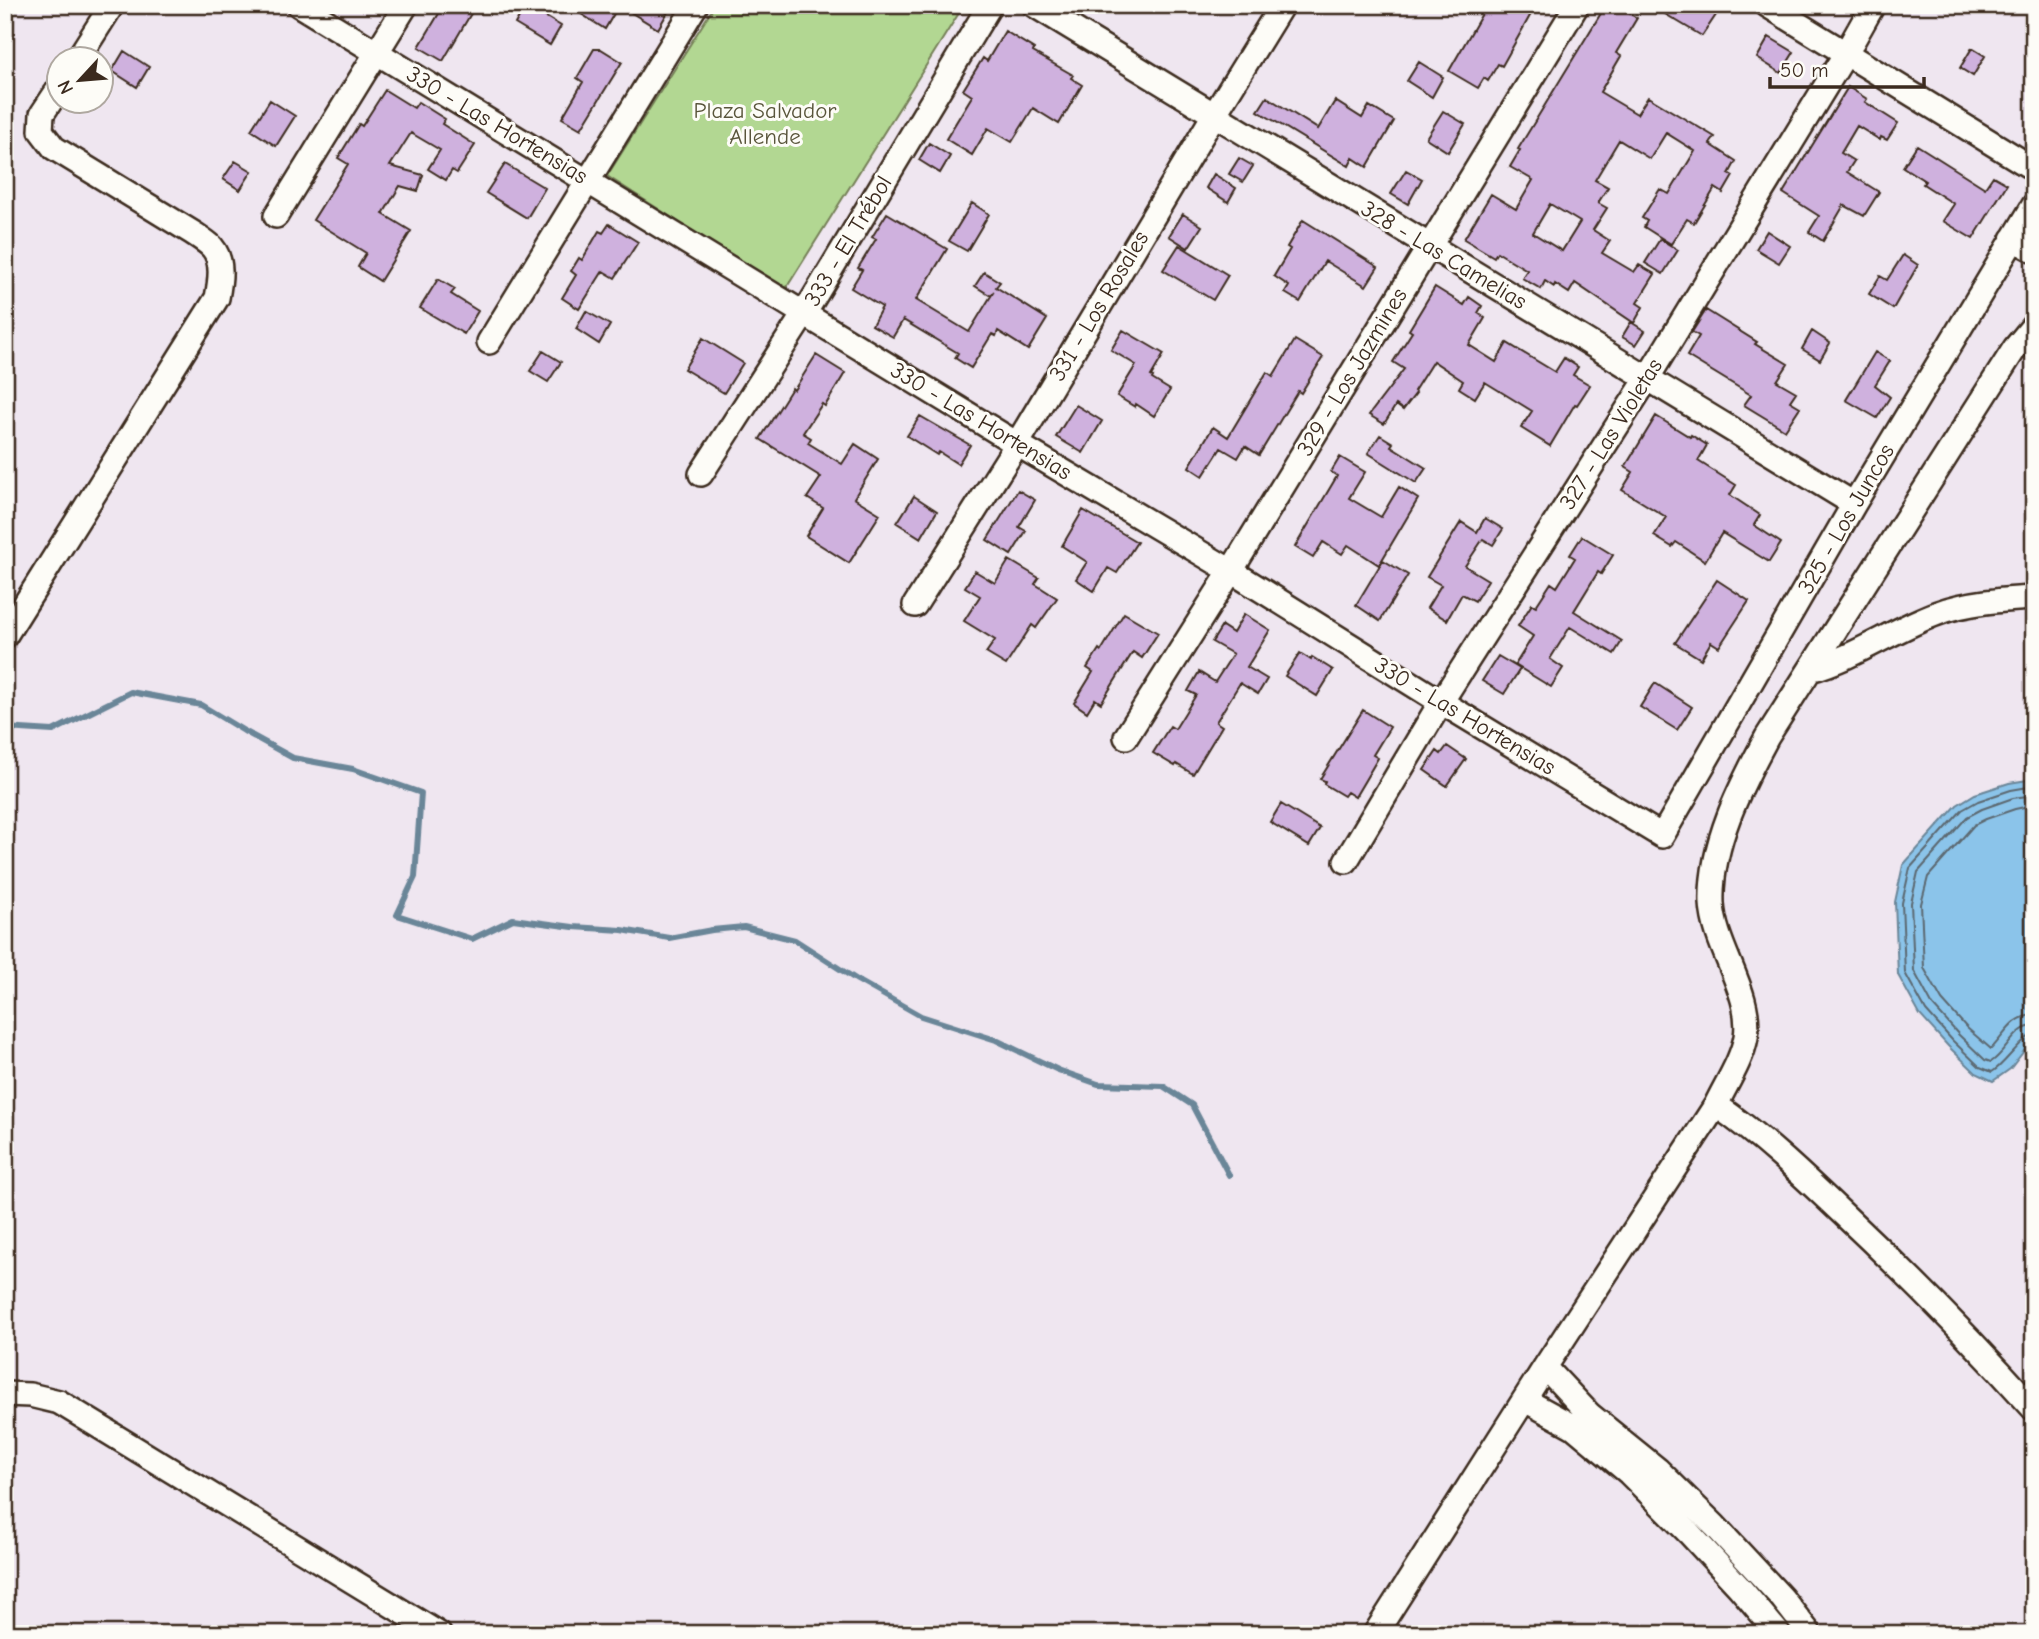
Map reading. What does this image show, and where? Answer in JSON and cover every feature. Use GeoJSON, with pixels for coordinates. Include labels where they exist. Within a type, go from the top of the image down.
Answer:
{"type":"FeatureCollection","features":[{"type":"Feature","properties":{"kind":"street"},"geometry":{"type":"LineString","coordinates":[[86,46],[111,5]]}},
{"type":"Feature","properties":{"kind":"street","name":"330 - Las Hortensias"},"geometry":{"type":"LineString","coordinates":[[299,5],[1662,836]]}},
{"type":"Feature","properties":{"kind":"street"},"geometry":{"type":"LineString","coordinates":[[276,216],[406,5]]}},
{"type":"Feature","properties":{"kind":"street"},"geometry":{"type":"LineString","coordinates":[[489,342],[696,5]]}},
{"type":"Feature","properties":{"kind":"street","name":"333 - El Trébol"},"geometry":{"type":"LineString","coordinates":[[701,474],[804,314],[990,5]]}},
{"type":"Feature","properties":{"kind":"street","name":"328 - Las Camelias"},"geometry":{"type":"LineString","coordinates":[[1034,5],[1854,505]]}},
{"type":"Feature","properties":{"kind":"street","name":"331 - Los Rosales"},"geometry":{"type":"LineString","coordinates":[[915,605],[1017,443],[1282,5]]}},
{"type":"Feature","properties":{"kind":"street","name":"329 - Los Jazmines"},"geometry":{"type":"LineString","coordinates":[[1126,737],[1231,571],[1577,5]]}},
{"type":"Feature","properties":{"kind":"street"},"geometry":{"type":"LineString","coordinates":[[1767,5],[2034,169]]}},
{"type":"Feature","properties":{"kind":"street","name":"327 - Las Violetas"},"geometry":{"type":"LineString","coordinates":[[1346,861],[1441,702],[1647,379],[1873,5]]}},
{"type":"Feature","properties":{"kind":"street"},"geometry":{"type":"LineString","coordinates":[[5,636],[217,298],[220,282],[220,267],[213,248],[54,148],[41,131],[42,114],[46,108]]}},
{"type":"Feature","properties":{"kind":"street","name":"325 - Los Juncos"},"geometry":{"type":"LineString","coordinates":[[1662,836],[1854,505],[2034,205]]}},
{"type":"Feature","properties":{"kind":"street"},"geometry":{"type":"LineString","coordinates":[[2013,239],[2034,250]]}},
{"type":"Feature","properties":{"kind":"street"},"geometry":{"type":"LineString","coordinates":[[1379,1631],[1545,1367],[1716,1105],[1739,1059],[1747,1026],[1742,1000],[1716,926],[1712,906],[1712,878],[1729,818],[1767,737],[2015,348],[2034,325]]}},
{"type":"Feature","properties":{"kind":"street"},"geometry":{"type":"LineString","coordinates":[[1810,670],[1854,655],[1939,612],[1971,604],[2034,598]]}},
{"type":"Feature","properties":{"kind":"street"},"geometry":{"type":"LineString","coordinates":[[1716,1105],[1742,1123],[1906,1273],[2034,1409]]}},
{"type":"Feature","properties":{"kind":"street"},"geometry":{"type":"LineString","coordinates":[[1545,1367],[1590,1415],[1657,1470],[1715,1526],[1782,1598],[1810,1634]]}},
{"type":"Feature","properties":{"kind":"street"},"geometry":{"type":"LineString","coordinates":[[5,1394],[30,1395],[59,1402],[439,1634]]}},
{"type":"Feature","properties":{"kind":"street"},"geometry":{"type":"LineString","coordinates":[[1525,1400],[1574,1427],[1629,1473],[1706,1551],[1779,1634]]}},
{"type":"Feature","properties":{"kind":"green space","name":"Plaza Salvador Allende"},"geometry":{"type":"Polygon","coordinates":[[[715,5],[964,5],[785,290],[607,176],[715,5]]]}},
{"type":"Feature","properties":{"kind":"water"},"geometry":{"type":"Polygon","coordinates":[[[2034,779],[2034,1038],[2010,1069],[1993,1081],[1976,1073],[1920,1015],[1898,975],[1895,902],[1903,865],[1957,805],[1975,794],[2009,783],[2034,779]]]}},
{"type":"Feature","properties":{"kind":"building"},"geometry":{"type":"Polygon","coordinates":[[[444,5],[476,5],[443,61],[419,47],[444,5]]]}},
{"type":"Feature","properties":{"kind":"building"},"geometry":{"type":"Polygon","coordinates":[[[526,5],[561,26],[550,45],[515,24],[526,5]]]}},
{"type":"Feature","properties":{"kind":"building"},"geometry":{"type":"Polygon","coordinates":[[[567,5],[619,5],[605,29],[567,5]]]}},
{"type":"Feature","properties":{"kind":"building"},"geometry":{"type":"Polygon","coordinates":[[[619,5],[672,5],[658,29],[619,5]]]}},
{"type":"Feature","properties":{"kind":"building"},"geometry":{"type":"Polygon","coordinates":[[[1487,5],[1536,5],[1502,66],[1498,64],[1488,81],[1484,78],[1478,88],[1449,71],[1487,5]]]}},
{"type":"Feature","properties":{"kind":"building"},"geometry":{"type":"Polygon","coordinates":[[[1606,5],[1615,5],[1637,18],[1616,53],[1621,56],[1600,92],[1637,114],[1648,97],[1715,137],[1710,144],[1736,161],[1729,174],[1733,176],[1723,193],[1715,188],[1694,223],[1687,219],[1671,244],[1644,227],[1647,221],[1642,218],[1660,189],[1669,194],[1695,151],[1666,133],[1650,159],[1619,140],[1595,180],[1608,187],[1598,203],[1607,208],[1593,230],[1610,241],[1602,253],[1634,272],[1639,265],[1655,274],[1637,303],[1643,307],[1634,323],[1575,283],[1569,293],[1545,281],[1541,289],[1522,278],[1527,270],[1497,252],[1494,257],[1464,239],[1491,194],[1516,209],[1533,180],[1510,167],[1520,150],[1518,149],[1606,5]],[[1550,204],[1533,233],[1562,251],[1580,222],[1550,204]]]}},
{"type":"Feature","properties":{"kind":"building"},"geometry":{"type":"Polygon","coordinates":[[[1650,5],[1712,5],[1709,11],[1716,15],[1702,36],[1650,5]]]}},
{"type":"Feature","properties":{"kind":"building"},"geometry":{"type":"Polygon","coordinates":[[[1005,31],[1034,49],[1033,52],[1073,75],[1071,78],[1082,85],[1059,124],[1033,108],[1012,142],[988,128],[972,155],[946,139],[972,96],[963,90],[983,58],[987,61],[1005,31]]]}},
{"type":"Feature","properties":{"kind":"building"},"geometry":{"type":"Polygon","coordinates":[[[1769,37],[1794,52],[1781,73],[1757,58],[1769,37]]]}},
{"type":"Feature","properties":{"kind":"building"},"geometry":{"type":"Polygon","coordinates":[[[1972,48],[1985,56],[1973,76],[1960,68],[1972,48]]]}},
{"type":"Feature","properties":{"kind":"building"},"geometry":{"type":"Polygon","coordinates":[[[594,49],[601,49],[622,62],[581,129],[562,118],[583,82],[577,78],[594,49]]]}},
{"type":"Feature","properties":{"kind":"building"},"geometry":{"type":"Polygon","coordinates":[[[124,51],[149,67],[137,87],[116,74],[116,64],[124,51]]]}},
{"type":"Feature","properties":{"kind":"building"},"geometry":{"type":"Polygon","coordinates":[[[1419,62],[1443,77],[1432,97],[1407,81],[1419,62]]]}},
{"type":"Feature","properties":{"kind":"building"},"geometry":{"type":"Polygon","coordinates":[[[1848,87],[1867,99],[1865,102],[1898,123],[1887,140],[1881,137],[1880,140],[1857,126],[1841,153],[1854,161],[1847,172],[1879,192],[1864,216],[1844,205],[1823,241],[1809,232],[1819,216],[1783,193],[1848,87]]]}},
{"type":"Feature","properties":{"kind":"building"},"geometry":{"type":"Polygon","coordinates":[[[385,90],[414,108],[418,102],[445,119],[442,124],[475,145],[457,173],[452,170],[446,180],[428,169],[440,150],[411,133],[390,166],[423,175],[418,191],[400,186],[383,214],[411,231],[380,281],[358,267],[366,253],[313,220],[348,164],[338,158],[385,90]]]}},
{"type":"Feature","properties":{"kind":"building"},"geometry":{"type":"Polygon","coordinates":[[[1267,97],[1318,129],[1335,101],[1362,118],[1369,106],[1394,121],[1367,167],[1353,158],[1349,166],[1258,111],[1267,97]]]}},
{"type":"Feature","properties":{"kind":"building"},"geometry":{"type":"Polygon","coordinates":[[[270,100],[295,116],[276,146],[251,130],[270,100]]]}},
{"type":"Feature","properties":{"kind":"building"},"geometry":{"type":"Polygon","coordinates":[[[1443,111],[1465,124],[1448,152],[1426,138],[1443,111]]]}},
{"type":"Feature","properties":{"kind":"building"},"geometry":{"type":"Polygon","coordinates":[[[929,143],[950,156],[940,173],[919,160],[929,143]]]}},
{"type":"Feature","properties":{"kind":"building"},"geometry":{"type":"Polygon","coordinates":[[[1917,145],[1985,188],[1993,176],[2007,184],[1973,239],[1943,221],[1954,204],[1903,167],[1917,145]]]}},
{"type":"Feature","properties":{"kind":"building"},"geometry":{"type":"Polygon","coordinates":[[[1239,158],[1253,166],[1243,182],[1229,174],[1239,158]]]}},
{"type":"Feature","properties":{"kind":"building"},"geometry":{"type":"Polygon","coordinates":[[[235,161],[252,171],[240,190],[223,179],[235,161]]]}},
{"type":"Feature","properties":{"kind":"building"},"geometry":{"type":"Polygon","coordinates":[[[505,164],[545,188],[527,218],[486,193],[505,164]]]}},
{"type":"Feature","properties":{"kind":"building"},"geometry":{"type":"Polygon","coordinates":[[[1406,170],[1422,179],[1408,204],[1391,194],[1406,170]]]}},
{"type":"Feature","properties":{"kind":"building"},"geometry":{"type":"Polygon","coordinates":[[[1214,174],[1236,188],[1228,202],[1206,188],[1214,174]]]}},
{"type":"Feature","properties":{"kind":"building"},"geometry":{"type":"Polygon","coordinates":[[[972,203],[989,214],[967,251],[949,241],[972,203]]]}},
{"type":"Feature","properties":{"kind":"building"},"geometry":{"type":"Polygon","coordinates":[[[887,213],[947,249],[916,300],[969,332],[991,296],[975,286],[984,272],[1000,282],[996,287],[1047,319],[1028,350],[998,331],[996,336],[992,334],[971,368],[955,358],[958,353],[903,320],[893,337],[872,325],[882,307],[851,288],[862,270],[858,268],[876,239],[872,237],[887,213]]]}},
{"type":"Feature","properties":{"kind":"building"},"geometry":{"type":"Polygon","coordinates":[[[1183,214],[1202,226],[1188,248],[1169,236],[1183,214]]]}},
{"type":"Feature","properties":{"kind":"building"},"geometry":{"type":"Polygon","coordinates":[[[1303,220],[1378,267],[1366,286],[1325,261],[1300,302],[1285,293],[1289,286],[1274,276],[1303,220]]]}},
{"type":"Feature","properties":{"kind":"building"},"geometry":{"type":"Polygon","coordinates":[[[609,224],[638,242],[615,278],[603,271],[579,309],[562,298],[576,275],[571,271],[579,258],[582,260],[599,231],[603,233],[609,224]]]}},
{"type":"Feature","properties":{"kind":"building"},"geometry":{"type":"Polygon","coordinates":[[[1767,231],[1790,246],[1779,263],[1756,249],[1767,231]]]}},
{"type":"Feature","properties":{"kind":"building"},"geometry":{"type":"Polygon","coordinates":[[[1660,239],[1678,250],[1663,274],[1645,263],[1660,239]]]}},
{"type":"Feature","properties":{"kind":"building"},"geometry":{"type":"Polygon","coordinates":[[[1179,245],[1228,275],[1213,300],[1163,270],[1179,245]]]}},
{"type":"Feature","properties":{"kind":"building"},"geometry":{"type":"Polygon","coordinates":[[[1903,255],[1918,265],[1893,309],[1869,294],[1880,276],[1887,280],[1903,255]]]}},
{"type":"Feature","properties":{"kind":"building"},"geometry":{"type":"Polygon","coordinates":[[[438,279],[455,289],[451,294],[478,311],[464,334],[420,308],[438,279]]]}},
{"type":"Feature","properties":{"kind":"building"},"geometry":{"type":"Polygon","coordinates":[[[1435,287],[1464,305],[1469,297],[1482,306],[1478,313],[1485,318],[1469,345],[1496,362],[1507,343],[1555,372],[1564,358],[1578,367],[1573,375],[1590,385],[1577,405],[1575,404],[1550,446],[1521,428],[1532,411],[1485,382],[1475,398],[1459,388],[1463,381],[1433,361],[1414,391],[1416,393],[1403,410],[1396,405],[1384,424],[1369,415],[1404,369],[1393,362],[1435,287]]]}},
{"type":"Feature","properties":{"kind":"building"},"geometry":{"type":"Polygon","coordinates":[[[1706,310],[1788,364],[1777,381],[1796,392],[1790,401],[1800,407],[1785,430],[1744,405],[1751,395],[1687,356],[1699,336],[1692,332],[1706,310]]]}},
{"type":"Feature","properties":{"kind":"building"},"geometry":{"type":"Polygon","coordinates":[[[586,311],[610,325],[599,344],[576,329],[586,311]]]}},
{"type":"Feature","properties":{"kind":"building"},"geometry":{"type":"Polygon","coordinates":[[[1631,322],[1645,331],[1636,345],[1622,337],[1631,322]]]}},
{"type":"Feature","properties":{"kind":"building"},"geometry":{"type":"Polygon","coordinates":[[[1123,330],[1164,354],[1151,376],[1170,390],[1154,416],[1117,396],[1136,365],[1111,350],[1123,330]]]}},
{"type":"Feature","properties":{"kind":"building"},"geometry":{"type":"Polygon","coordinates":[[[1812,331],[1830,343],[1820,360],[1802,349],[1812,331]]]}},
{"type":"Feature","properties":{"kind":"building"},"geometry":{"type":"Polygon","coordinates":[[[703,338],[743,363],[724,393],[684,369],[703,338]]]}},
{"type":"Feature","properties":{"kind":"building"},"geometry":{"type":"Polygon","coordinates":[[[1295,340],[1323,357],[1301,393],[1298,391],[1259,455],[1245,446],[1238,458],[1221,448],[1203,476],[1189,467],[1213,427],[1228,437],[1267,372],[1273,376],[1295,340]]]}},
{"type":"Feature","properties":{"kind":"building"},"geometry":{"type":"Polygon","coordinates":[[[543,351],[561,362],[548,382],[530,371],[543,351]]]}},
{"type":"Feature","properties":{"kind":"building"},"geometry":{"type":"Polygon","coordinates":[[[1875,352],[1890,361],[1875,385],[1890,397],[1877,418],[1846,400],[1875,352]]]}},
{"type":"Feature","properties":{"kind":"building"},"geometry":{"type":"Polygon","coordinates":[[[816,355],[845,373],[825,406],[822,404],[803,433],[811,438],[808,443],[842,464],[855,444],[878,459],[854,498],[880,514],[849,563],[806,536],[823,508],[807,498],[821,477],[760,439],[816,355]]]}},
{"type":"Feature","properties":{"kind":"building"},"geometry":{"type":"Polygon","coordinates":[[[1076,405],[1102,421],[1083,453],[1056,437],[1076,405]]]}},
{"type":"Feature","properties":{"kind":"building"},"geometry":{"type":"Polygon","coordinates":[[[920,416],[970,445],[958,464],[939,452],[937,455],[907,436],[920,416]]]}},
{"type":"Feature","properties":{"kind":"building"},"geometry":{"type":"Polygon","coordinates":[[[1656,416],[1707,445],[1698,461],[1736,485],[1730,495],[1760,515],[1754,525],[1781,543],[1769,562],[1722,533],[1705,561],[1676,542],[1672,547],[1654,536],[1666,517],[1622,490],[1633,472],[1625,467],[1656,416]]]}},
{"type":"Feature","properties":{"kind":"building"},"geometry":{"type":"Polygon","coordinates":[[[1380,435],[1393,443],[1391,446],[1426,468],[1416,483],[1368,453],[1380,435]]]}},
{"type":"Feature","properties":{"kind":"building"},"geometry":{"type":"Polygon","coordinates":[[[1340,457],[1365,472],[1349,498],[1381,517],[1399,487],[1418,499],[1379,565],[1348,545],[1342,554],[1323,542],[1313,558],[1295,547],[1337,476],[1331,472],[1340,457]]]}},
{"type":"Feature","properties":{"kind":"building"},"geometry":{"type":"Polygon","coordinates":[[[1018,490],[1035,500],[1019,527],[1026,531],[1011,555],[987,540],[1018,490]]]}},
{"type":"Feature","properties":{"kind":"building"},"geometry":{"type":"Polygon","coordinates":[[[914,496],[937,511],[921,538],[897,523],[914,496]]]}},
{"type":"Feature","properties":{"kind":"building"},"geometry":{"type":"Polygon","coordinates":[[[1083,510],[1137,542],[1117,573],[1108,568],[1094,591],[1076,579],[1087,562],[1062,546],[1083,510]]]}},
{"type":"Feature","properties":{"kind":"building"},"geometry":{"type":"Polygon","coordinates":[[[1485,518],[1503,529],[1493,545],[1483,539],[1465,566],[1488,580],[1475,601],[1462,594],[1447,620],[1427,608],[1441,585],[1427,577],[1461,522],[1477,532],[1485,518]]]}},
{"type":"Feature","properties":{"kind":"building"},"geometry":{"type":"Polygon","coordinates":[[[1582,536],[1613,555],[1601,574],[1598,572],[1574,611],[1622,641],[1614,654],[1570,627],[1550,659],[1563,668],[1551,687],[1515,665],[1533,636],[1518,626],[1532,604],[1536,606],[1551,583],[1557,587],[1575,558],[1570,555],[1582,536]]]}},
{"type":"Feature","properties":{"kind":"building"},"geometry":{"type":"Polygon","coordinates":[[[1009,560],[1039,578],[1035,584],[1057,598],[1036,628],[1032,625],[1006,665],[986,653],[995,640],[964,621],[980,596],[965,587],[975,571],[995,583],[1009,560]]]}},
{"type":"Feature","properties":{"kind":"building"},"geometry":{"type":"Polygon","coordinates":[[[1383,560],[1408,575],[1380,621],[1356,605],[1383,560]]]}},
{"type":"Feature","properties":{"kind":"building"},"geometry":{"type":"Polygon","coordinates":[[[1717,580],[1749,601],[1719,647],[1711,642],[1701,659],[1675,643],[1717,580]]]}},
{"type":"Feature","properties":{"kind":"building"},"geometry":{"type":"Polygon","coordinates":[[[1124,613],[1158,633],[1142,658],[1133,652],[1101,703],[1095,699],[1087,712],[1074,703],[1093,672],[1087,668],[1099,649],[1101,651],[1124,613]]]}},
{"type":"Feature","properties":{"kind":"building"},"geometry":{"type":"Polygon","coordinates":[[[1244,614],[1270,630],[1247,667],[1267,679],[1258,694],[1240,683],[1216,722],[1222,726],[1193,774],[1153,753],[1170,726],[1175,729],[1196,695],[1188,691],[1199,672],[1215,682],[1233,654],[1212,642],[1222,626],[1233,633],[1244,614]]]}},
{"type":"Feature","properties":{"kind":"building"},"geometry":{"type":"Polygon","coordinates":[[[1300,653],[1333,670],[1317,696],[1285,676],[1300,653]]]}},
{"type":"Feature","properties":{"kind":"building"},"geometry":{"type":"Polygon","coordinates":[[[1498,656],[1520,669],[1504,694],[1482,681],[1498,656]]]}},
{"type":"Feature","properties":{"kind":"building"},"geometry":{"type":"Polygon","coordinates":[[[1655,683],[1692,707],[1677,730],[1640,707],[1655,683]]]}},
{"type":"Feature","properties":{"kind":"building"},"geometry":{"type":"Polygon","coordinates":[[[1363,710],[1390,727],[1373,755],[1378,758],[1355,797],[1347,792],[1344,796],[1320,779],[1363,710]]]}},
{"type":"Feature","properties":{"kind":"building"},"geometry":{"type":"Polygon","coordinates":[[[1447,746],[1466,759],[1447,786],[1424,770],[1437,751],[1441,754],[1447,746]]]}},
{"type":"Feature","properties":{"kind":"building"},"geometry":{"type":"Polygon","coordinates":[[[1281,804],[1320,828],[1309,846],[1270,822],[1281,804]]]}},
{"type":"Feature","properties":{"kind":"waterway"},"geometry":{"type":"LineString","coordinates":[[5,728],[53,731],[131,692],[201,705],[293,758],[353,769],[421,793],[415,877],[397,915],[472,939],[513,919],[622,930],[669,938],[744,927],[795,940],[857,980],[921,1016],[996,1040],[1058,1070],[1098,1084],[1163,1086],[1192,1105],[1229,1175]]}}]}
